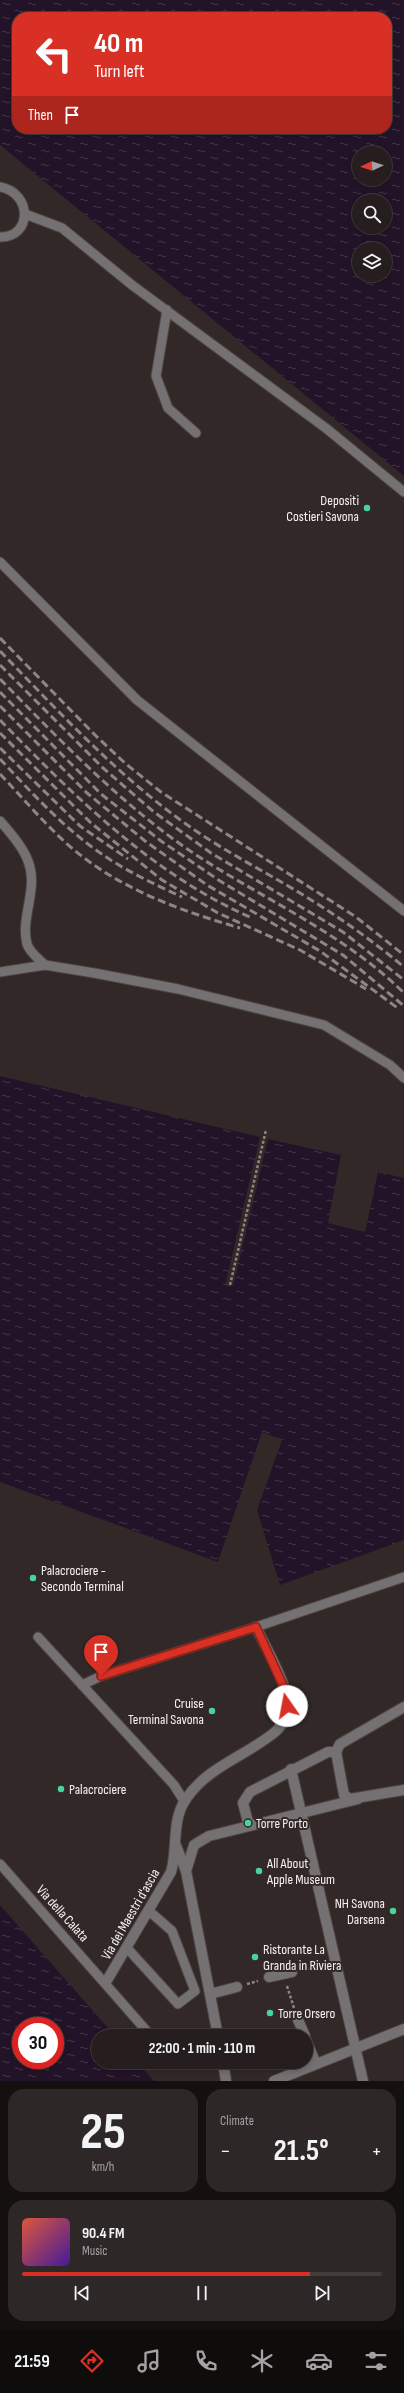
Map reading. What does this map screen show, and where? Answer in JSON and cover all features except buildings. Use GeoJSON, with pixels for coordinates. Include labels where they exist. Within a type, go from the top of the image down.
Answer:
{"type":"FeatureCollection","features":[{"type":"Feature","properties":{"kind":"street","name":"Via dei Maestri d'ascia"},"geometry":{"type":"LineString","coordinates":[[106,1982],[171,1872],[175,1861],[175,1843],[184,1801],[194,1787],[221,1766],[276,1732],[286,1716],[286,1692],[256,1627]]}},
{"type":"Feature","properties":{"kind":"street"},"geometry":{"type":"LineString","coordinates":[[358,1799],[350,1799],[344,1795],[336,1752],[340,1744],[404,1707]]}},
{"type":"Feature","properties":{"kind":"street"},"geometry":{"type":"LineString","coordinates":[[249,1826],[243,1803],[250,1792],[291,1769],[328,1752],[336,1752]]}},
{"type":"Feature","properties":{"kind":"street"},"geometry":{"type":"LineString","coordinates":[[291,1769],[363,2081]]}},
{"type":"Feature","properties":{"kind":"street"},"geometry":{"type":"LineString","coordinates":[[186,1871],[194,1846],[209,1836],[358,1799],[404,1790]]}},
{"type":"Feature","properties":{"kind":"street"},"geometry":{"type":"LineString","coordinates":[[175,1843],[186,1871],[217,2029]]}},
{"type":"Feature","properties":{"kind":"street"},"geometry":{"type":"LineString","coordinates":[[269,1977],[288,1973]]}},
{"type":"Feature","properties":{"kind":"street"},"geometry":{"type":"LineString","coordinates":[[210,1994],[237,1987]]}},
{"type":"Feature","properties":{"kind":"street"},"geometry":{"type":"LineString","coordinates":[[298,2020],[301,2029]]}},
{"type":"Feature","properties":{"kind":"street"},"geometry":{"type":"LineString","coordinates":[[274,2081],[404,2029]]}},
{"type":"Feature","properties":{"kind":"street"},"geometry":{"type":"LineString","coordinates":[[313,2057],[316,2064]]}},
{"type":"Feature","properties":{"kind":"street"},"geometry":{"type":"LineString","coordinates":[[223,2069],[226,2081]]}},
{"type":"Feature","properties":{"kind":"lane"},"geometry":{"type":"LineString","coordinates":[[0,187],[12,190],[21,198],[25,214],[18,230],[11,235],[0,237]]}},
{"type":"Feature","properties":{"kind":"lane"},"geometry":{"type":"LineString","coordinates":[[25,214],[62,228],[132,285],[327,429],[404,492]]}},
{"type":"Feature","properties":{"kind":"lane"},"geometry":{"type":"LineString","coordinates":[[167,310],[156,376],[168,408],[196,433]]}},
{"type":"Feature","properties":{"kind":"lane"},"geometry":{"type":"LineString","coordinates":[[0,562],[137,700],[404,911]]}},
{"type":"Feature","properties":{"kind":"lane"},"geometry":{"type":"LineString","coordinates":[[0,821],[9,830],[28,862],[32,888],[26,916],[27,945],[33,954],[45,965]]}},
{"type":"Feature","properties":{"kind":"lane"},"geometry":{"type":"LineString","coordinates":[[0,972],[45,965],[178,989],[324,1025],[390,1065],[404,1078]]}},
{"type":"Feature","properties":{"kind":"lane"},"geometry":{"type":"LineString","coordinates":[[82,1685],[101,1676],[256,1627],[404,1577]]}},
{"type":"Feature","properties":{"kind":"lane"},"geometry":{"type":"LineString","coordinates":[[38,1637],[174,1785],[184,1801]]}},
{"type":"Feature","properties":{"kind":"lane","name":"Via della Calata"},"geometry":{"type":"LineString","coordinates":[[0,1864],[146,2029]]}},
{"type":"Feature","properties":{"kind":"lane"},"geometry":{"type":"LineString","coordinates":[[127,1948],[178,2004],[195,1991],[172,1932],[149,1910]]}},
{"type":"Feature","properties":{"kind":"path"},"geometry":{"type":"LineString","coordinates":[[230,1285],[266,1130]]}},
{"type":"Feature","properties":{"kind":"path"},"geometry":{"type":"LineString","coordinates":[[298,2020],[288,1973],[336,1963]]}},
{"type":"Feature","properties":{"kind":"path"},"geometry":{"type":"LineString","coordinates":[[237,1987],[269,1977]]}},
{"type":"Feature","properties":{"kind":"water"},"geometry":{"type":"Polygon","coordinates":[[[0,0],[404,0],[404,476],[0,145],[0,0]]]}},
{"type":"Feature","properties":{"kind":"water"},"geometry":{"type":"Polygon","coordinates":[[[0,1076],[260,1137],[225,1286],[233,1286],[268,1139],[341,1155],[328,1223],[365,1232],[378,1172],[404,1178],[404,1540],[280,1585],[257,1510],[282,1440],[262,1432],[218,1562],[0,1482],[0,1076]]]}},
{"type":"Feature","properties":{"kind":"water"},"geometry":{"type":"Polygon","coordinates":[[[0,1905],[109,2029],[91,2029],[91,2069],[143,2069],[154,2081],[0,2081],[0,1905]]]}},
{"type":"Feature","properties":{"kind":"railway"},"geometry":{"type":"LineString","coordinates":[[0,638],[96,736],[126,764],[161,792],[356,917],[404,955]]}},
{"type":"Feature","properties":{"kind":"railway"},"geometry":{"type":"LineString","coordinates":[[0,651],[89,742],[112,764],[161,805],[216,844],[333,914],[404,967]]}},
{"type":"Feature","properties":{"kind":"railway"},"geometry":{"type":"LineString","coordinates":[[0,665],[103,768],[154,812],[211,853],[343,932],[404,980]]}},
{"type":"Feature","properties":{"kind":"railway"},"geometry":{"type":"LineString","coordinates":[[0,679],[88,767],[158,827],[183,846],[211,864],[353,950],[404,993]]}},
{"type":"Feature","properties":{"kind":"railway"},"geometry":{"type":"LineString","coordinates":[[0,692],[101,794],[161,841],[220,881],[343,955],[404,1006]]}},
{"type":"Feature","properties":{"kind":"railway"},"geometry":{"type":"LineString","coordinates":[[0,706],[87,793],[145,841],[207,885],[320,951],[399,1009]]}},
{"type":"Feature","properties":{"kind":"railway"},"geometry":{"type":"LineString","coordinates":[[0,720],[86,805],[148,856],[181,880],[252,918]]}},
{"type":"Feature","properties":{"kind":"railway"},"geometry":{"type":"LineString","coordinates":[[0,733],[91,823],[162,880],[218,913],[300,950],[366,989]]}},
{"type":"Feature","properties":{"kind":"railway"},"geometry":{"type":"LineString","coordinates":[[0,748],[80,826],[128,859]]}},
{"type":"Feature","properties":{"kind":"railway"},"geometry":{"type":"LineString","coordinates":[[0,759],[58,818],[96,850],[127,870],[182,897]]}},
{"type":"Feature","properties":{"kind":"railway"},"geometry":{"type":"LineString","coordinates":[[0,774],[65,842],[104,872],[170,905],[240,928]]}},
{"type":"Feature","properties":{"kind":"place","name":"Depositi Costieri Savona"},"geometry":{"type":"Point","coordinates":[367,508]}},
{"type":"Feature","properties":{"kind":"place","name":"Palacrociere - Secondo Terminal"},"geometry":{"type":"Point","coordinates":[33,1578]}},
{"type":"Feature","properties":{"kind":"place","name":"Cruise Terminal Savona"},"geometry":{"type":"Point","coordinates":[212,1711]}},
{"type":"Feature","properties":{"kind":"place","name":"Palacrociere"},"geometry":{"type":"Point","coordinates":[61,1789]}},
{"type":"Feature","properties":{"kind":"place","name":"Torre Porto"},"geometry":{"type":"Point","coordinates":[248,1823]}},
{"type":"Feature","properties":{"kind":"place","name":"All About Apple Museum"},"geometry":{"type":"Point","coordinates":[259,1871]}},
{"type":"Feature","properties":{"kind":"place","name":"NH Savona Darsena"},"geometry":{"type":"Point","coordinates":[393,1911]}},
{"type":"Feature","properties":{"kind":"place","name":"Ristorante La Granda in Riviera"},"geometry":{"type":"Point","coordinates":[255,1957]}},
{"type":"Feature","properties":{"kind":"place","name":"Torre Orsero"},"geometry":{"type":"Point","coordinates":[270,2013]}},
{"type":"Feature","properties":{"kind":"route"},"geometry":{"type":"LineString","coordinates":[[101,1676],[256,1627],[286,1692],[287,1706]]}}]}
